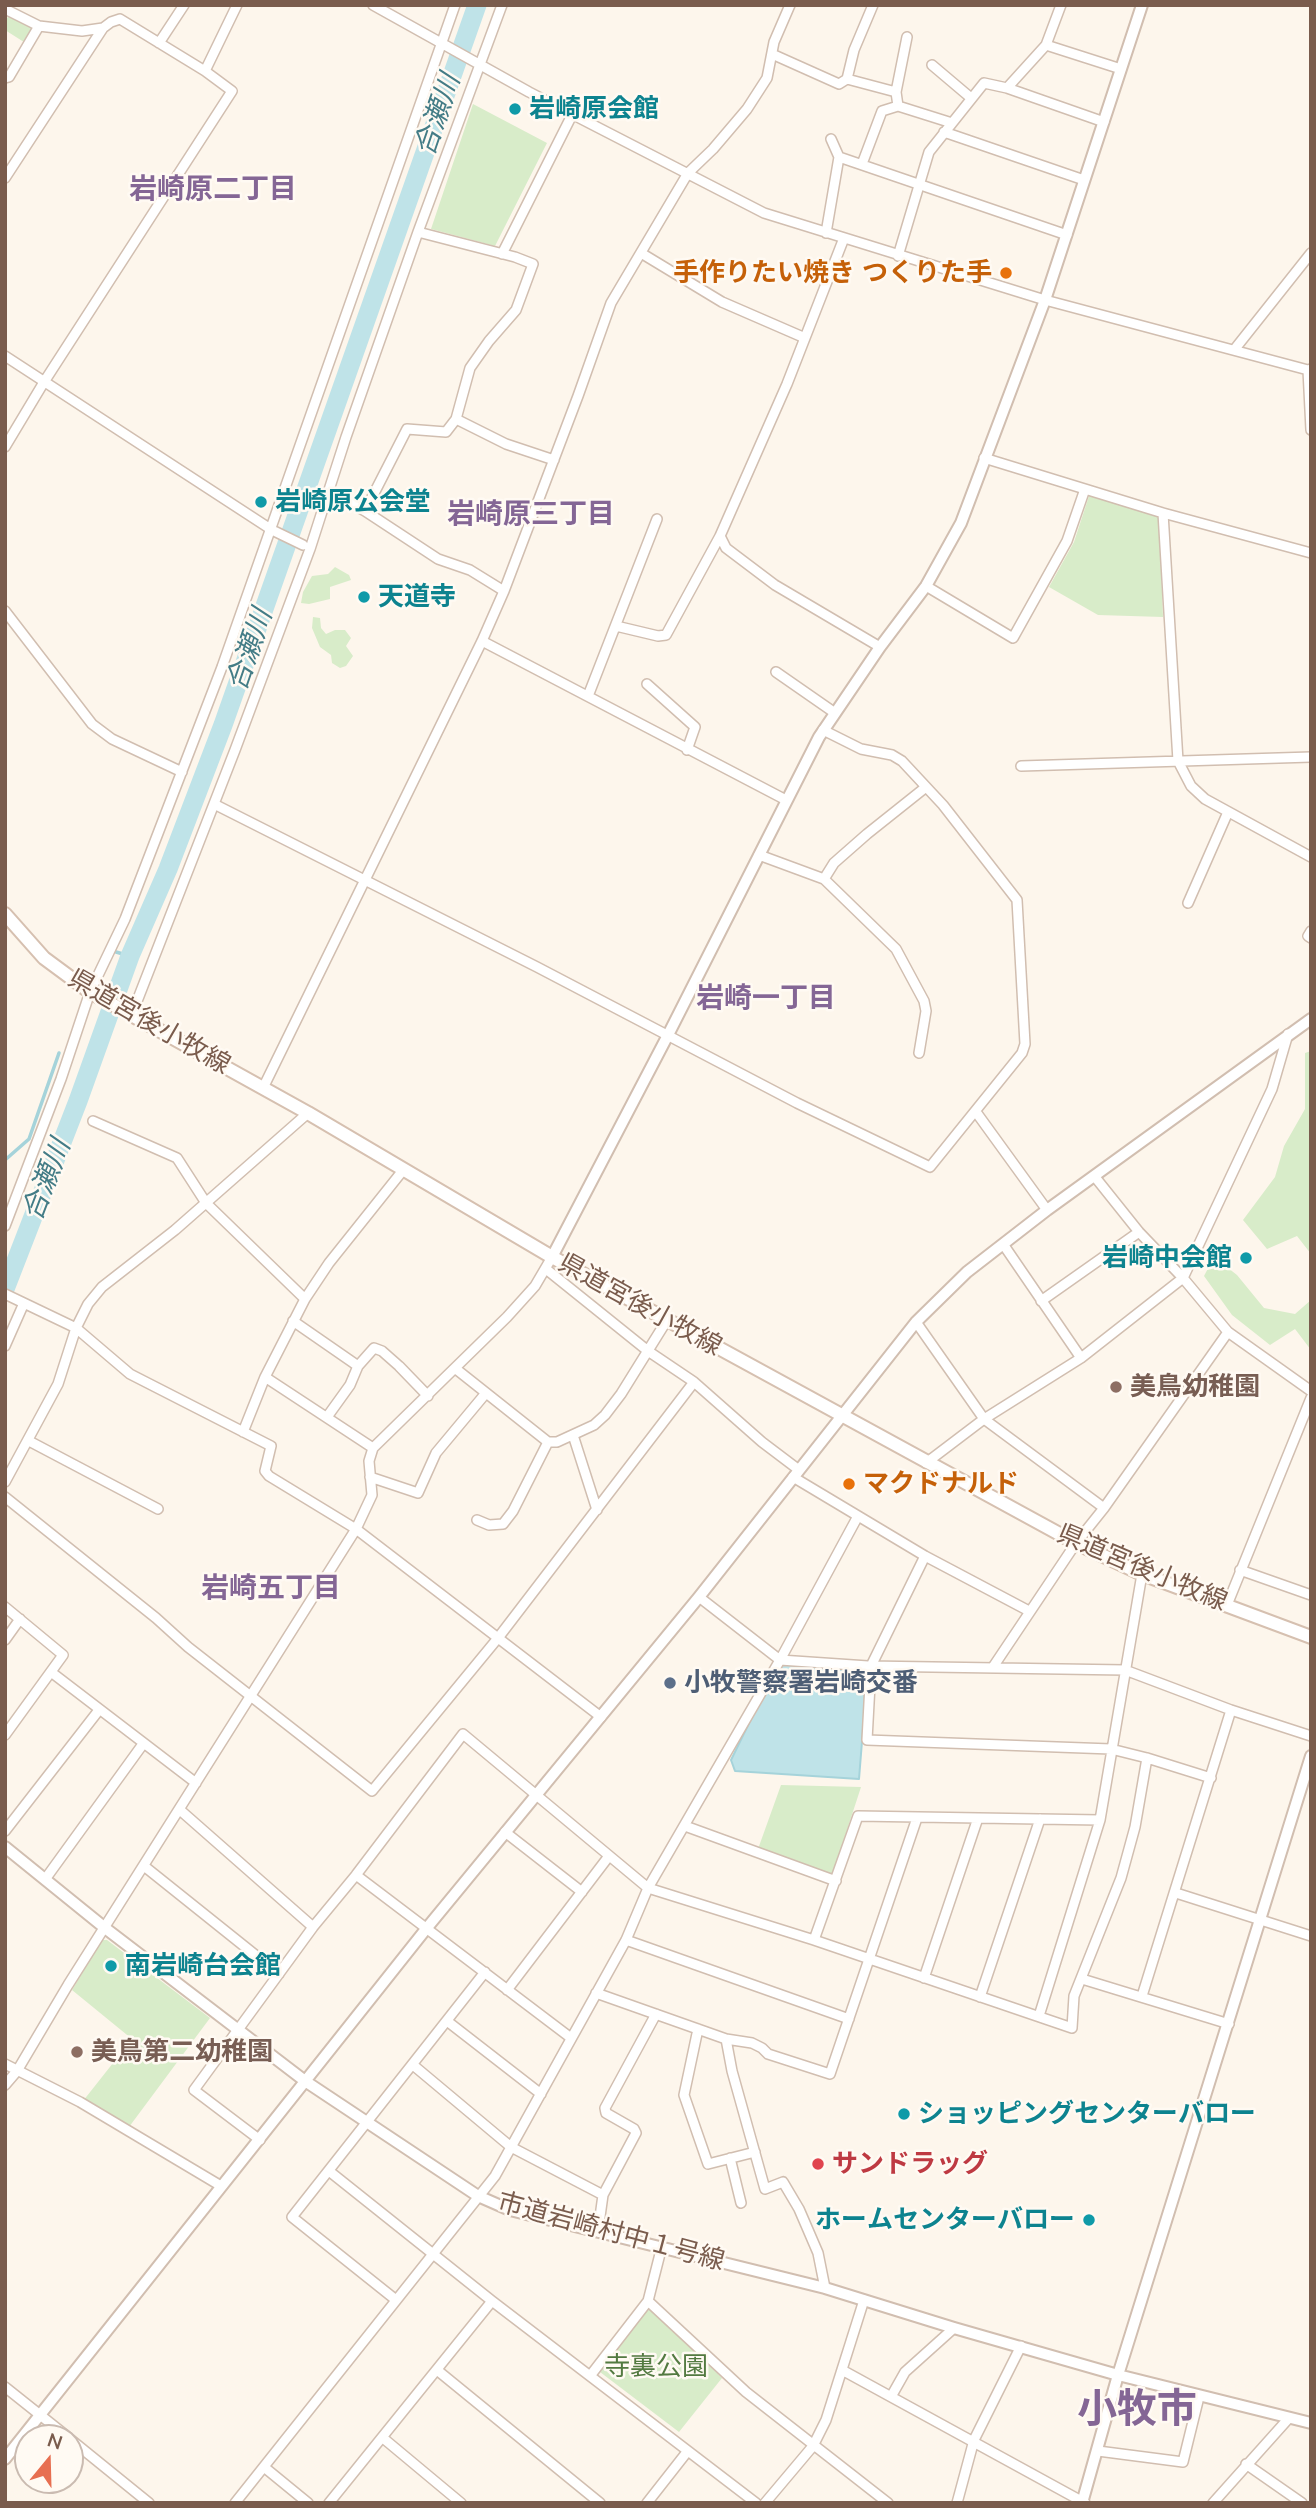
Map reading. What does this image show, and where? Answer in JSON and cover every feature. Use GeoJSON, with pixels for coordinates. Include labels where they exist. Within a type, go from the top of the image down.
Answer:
{"type":"FeatureCollection","features":[{"type":"Feature","properties":{"kind":"main road","name":"県道宮後小牧線"},"geometry":{"type":"LineString","coordinates":[[5,914],[44,958],[93,994],[404,1169],[549,1263],[667,1320],[1076,1543],[1142,1574],[1311,1637]]}},
{"type":"Feature","properties":{"kind":"street"},"geometry":{"type":"LineString","coordinates":[[159,43],[184,5]]}},
{"type":"Feature","properties":{"kind":"street"},"geometry":{"type":"LineString","coordinates":[[205,71],[237,5]]}},
{"type":"Feature","properties":{"kind":"street"},"geometry":{"type":"LineString","coordinates":[[373,5],[572,115],[764,213],[1045,300],[1309,370],[1311,430]]}},
{"type":"Feature","properties":{"kind":"street"},"geometry":{"type":"LineString","coordinates":[[5,1226],[93,994],[182,772],[272,530],[444,46],[456,5]]}},
{"type":"Feature","properties":{"kind":"street"},"geometry":{"type":"LineString","coordinates":[[132,1014],[310,549],[418,232],[502,5]]}},
{"type":"Feature","properties":{"kind":"street"},"geometry":{"type":"LineString","coordinates":[[263,1088],[504,591],[611,303],[688,173],[713,149],[747,109],[767,78],[774,42],[790,5]]}},
{"type":"Feature","properties":{"kind":"street"},"geometry":{"type":"LineString","coordinates":[[772,54],[839,84],[847,79],[854,50],[873,5]]}},
{"type":"Feature","properties":{"kind":"street"},"geometry":{"type":"LineString","coordinates":[[1007,88],[1046,45],[1061,5]]}},
{"type":"Feature","properties":{"kind":"street"},"geometry":{"type":"LineString","coordinates":[[5,2085],[17,2071],[356,1529],[372,1495],[369,1461],[373,1448],[456,1369],[535,1286],[823,730],[926,586],[961,523],[1045,300],[1142,5]]}},
{"type":"Feature","properties":{"kind":"street"},"geometry":{"type":"LineString","coordinates":[[5,9],[39,26],[82,31],[103,28],[120,19],[205,71],[232,91],[5,447]]}},
{"type":"Feature","properties":{"kind":"street"},"geometry":{"type":"LineString","coordinates":[[5,78],[9,77],[39,26]]}},
{"type":"Feature","properties":{"kind":"street"},"geometry":{"type":"LineString","coordinates":[[5,178],[103,28]]}},
{"type":"Feature","properties":{"kind":"street"},"geometry":{"type":"LineString","coordinates":[[898,106],[896,92],[907,37]]}},
{"type":"Feature","properties":{"kind":"street"},"geometry":{"type":"LineString","coordinates":[[1046,45],[1121,69]]}},
{"type":"Feature","properties":{"kind":"street"},"geometry":{"type":"LineString","coordinates":[[932,65],[971,98]]}},
{"type":"Feature","properties":{"kind":"street"},"geometry":{"type":"LineString","coordinates":[[847,79],[896,92]]}},
{"type":"Feature","properties":{"kind":"street"},"geometry":{"type":"LineString","coordinates":[[898,256],[929,152],[984,83],[1007,88],[1104,122]]}},
{"type":"Feature","properties":{"kind":"street"},"geometry":{"type":"LineString","coordinates":[[862,164],[882,111],[898,106],[951,123]]}},
{"type":"Feature","properties":{"kind":"street"},"geometry":{"type":"LineString","coordinates":[[502,254],[572,115]]}},
{"type":"Feature","properties":{"kind":"street"},"geometry":{"type":"LineString","coordinates":[[944,132],[1084,180]]}},
{"type":"Feature","properties":{"kind":"street"},"geometry":{"type":"LineString","coordinates":[[826,233],[839,157],[831,139]]}},
{"type":"Feature","properties":{"kind":"street"},"geometry":{"type":"LineString","coordinates":[[839,157],[1067,235]]}},
{"type":"Feature","properties":{"kind":"street"},"geometry":{"type":"LineString","coordinates":[[365,511],[407,429],[446,432],[456,419],[470,368],[516,310],[533,264],[418,232]]}},
{"type":"Feature","properties":{"kind":"street"},"geometry":{"type":"LineString","coordinates":[[616,626],[659,636],[666,635],[720,536],[787,384],[844,238]]}},
{"type":"Feature","properties":{"kind":"street"},"geometry":{"type":"LineString","coordinates":[[641,253],[722,302],[805,338]]}},
{"type":"Feature","properties":{"kind":"street"},"geometry":{"type":"LineString","coordinates":[[1234,350],[1306,265],[1311,253]]}},
{"type":"Feature","properties":{"kind":"street"},"geometry":{"type":"LineString","coordinates":[[5,356],[272,530],[303,545]]}},
{"type":"Feature","properties":{"kind":"street"},"geometry":{"type":"LineString","coordinates":[[456,419],[506,444],[554,460]]}},
{"type":"Feature","properties":{"kind":"street"},"geometry":{"type":"LineString","coordinates":[[984,458],[1163,513],[1311,553]]}},
{"type":"Feature","properties":{"kind":"street"},"geometry":{"type":"LineString","coordinates":[[926,586],[1013,638],[1067,541],[1085,489]]}},
{"type":"Feature","properties":{"kind":"street"},"geometry":{"type":"LineString","coordinates":[[329,491],[438,559],[470,569],[504,591]]}},
{"type":"Feature","properties":{"kind":"street"},"geometry":{"type":"LineString","coordinates":[[1163,513],[1178,761],[1191,786],[1205,799],[1311,857]]}},
{"type":"Feature","properties":{"kind":"street"},"geometry":{"type":"LineString","coordinates":[[588,696],[657,519]]}},
{"type":"Feature","properties":{"kind":"street"},"geometry":{"type":"LineString","coordinates":[[720,536],[726,548],[775,585],[880,647]]}},
{"type":"Feature","properties":{"kind":"street"},"geometry":{"type":"LineString","coordinates":[[5,611],[92,724],[112,739],[182,772]]}},
{"type":"Feature","properties":{"kind":"street"},"geometry":{"type":"LineString","coordinates":[[482,640],[786,800]]}},
{"type":"Feature","properties":{"kind":"street"},"geometry":{"type":"LineString","coordinates":[[776,672],[835,713]]}},
{"type":"Feature","properties":{"kind":"street"},"geometry":{"type":"LineString","coordinates":[[647,684],[695,727],[687,750]]}},
{"type":"Feature","properties":{"kind":"street"},"geometry":{"type":"LineString","coordinates":[[214,804],[797,1103],[930,1167],[1022,1053],[1025,1044],[1017,900],[902,761],[892,755],[861,749],[823,730]]}},
{"type":"Feature","properties":{"kind":"street"},"geometry":{"type":"LineString","coordinates":[[1021,766],[1311,757]]}},
{"type":"Feature","properties":{"kind":"street"},"geometry":{"type":"LineString","coordinates":[[824,878],[834,863],[926,787]]}},
{"type":"Feature","properties":{"kind":"street"},"geometry":{"type":"LineString","coordinates":[[1188,904],[1228,811]]}},
{"type":"Feature","properties":{"kind":"street"},"geometry":{"type":"LineString","coordinates":[[759,855],[824,878],[896,949],[922,994],[926,1011],[919,1053]]}},
{"type":"Feature","properties":{"kind":"street"},"geometry":{"type":"LineString","coordinates":[[1311,931],[1308,936],[1311,937]]}},
{"type":"Feature","properties":{"kind":"street"},"geometry":{"type":"LineString","coordinates":[[5,2459],[426,1929],[699,1597],[916,1322],[967,1272],[1047,1210],[1311,1019]]}},
{"type":"Feature","properties":{"kind":"street"},"geometry":{"type":"LineString","coordinates":[[926,1463],[984,1419],[1081,1358],[1183,1278],[1272,1089],[1288,1034]]}},
{"type":"Feature","properties":{"kind":"street"},"geometry":{"type":"LineString","coordinates":[[976,1112],[1047,1210]]}},
{"type":"Feature","properties":{"kind":"street"},"geometry":{"type":"LineString","coordinates":[[5,1482],[58,1384],[76,1328],[88,1304],[102,1287],[206,1203],[308,1113]]}},
{"type":"Feature","properties":{"kind":"street"},"geometry":{"type":"LineString","coordinates":[[93,1121],[177,1158],[206,1203],[305,1299]]}},
{"type":"Feature","properties":{"kind":"street"},"geometry":{"type":"LineString","coordinates":[[243,1433],[265,1377],[305,1299],[404,1169]]}},
{"type":"Feature","properties":{"kind":"street"},"geometry":{"type":"LineString","coordinates":[[1095,1177],[1139,1232],[1183,1278],[1227,1332],[1311,1391]]}},
{"type":"Feature","properties":{"kind":"street"},"geometry":{"type":"LineString","coordinates":[[1041,1301],[1139,1232]]}},
{"type":"Feature","properties":{"kind":"street"},"geometry":{"type":"LineString","coordinates":[[1003,1244],[1081,1358]]}},
{"type":"Feature","properties":{"kind":"street"},"geometry":{"type":"LineString","coordinates":[[549,1263],[648,1351],[694,1382],[796,1474],[858,1516],[925,1556],[1029,1611]]}},
{"type":"Feature","properties":{"kind":"street"},"geometry":{"type":"LineString","coordinates":[[5,1294],[76,1328],[130,1374],[271,1446],[265,1471],[269,1476],[356,1529],[601,1717]]}},
{"type":"Feature","properties":{"kind":"street"},"geometry":{"type":"LineString","coordinates":[[5,1346],[21,1301]]}},
{"type":"Feature","properties":{"kind":"street"},"geometry":{"type":"LineString","coordinates":[[456,1369],[548,1442],[557,1442],[594,1425],[605,1415],[667,1320]]}},
{"type":"Feature","properties":{"kind":"street"},"geometry":{"type":"LineString","coordinates":[[293,1321],[358,1366]]}},
{"type":"Feature","properties":{"kind":"street"},"geometry":{"type":"LineString","coordinates":[[916,1322],[984,1419],[1104,1508]]}},
{"type":"Feature","properties":{"kind":"street"},"geometry":{"type":"LineString","coordinates":[[993,1667],[1076,1543],[1104,1508],[1227,1332]]}},
{"type":"Feature","properties":{"kind":"street"},"geometry":{"type":"LineString","coordinates":[[327,1417],[350,1385],[358,1366],[374,1348],[378,1348],[428,1396]]}},
{"type":"Feature","properties":{"kind":"street"},"geometry":{"type":"LineString","coordinates":[[265,1377],[373,1448]]}},
{"type":"Feature","properties":{"kind":"street"},"geometry":{"type":"LineString","coordinates":[[5,1497],[156,1618],[188,1647],[372,1791],[498,1638],[694,1382]]}},
{"type":"Feature","properties":{"kind":"street"},"geometry":{"type":"LineString","coordinates":[[370,1477],[418,1493],[436,1453],[486,1393]]}},
{"type":"Feature","properties":{"kind":"street"},"geometry":{"type":"LineString","coordinates":[[1227,1605],[1311,1398]]}},
{"type":"Feature","properties":{"kind":"street"},"geometry":{"type":"LineString","coordinates":[[573,1435],[597,1510]]}},
{"type":"Feature","properties":{"kind":"street"},"geometry":{"type":"LineString","coordinates":[[29,1441],[158,1509]]}},
{"type":"Feature","properties":{"kind":"street"},"geometry":{"type":"LineString","coordinates":[[477,1520],[489,1525],[503,1524],[513,1511],[548,1442]]}},
{"type":"Feature","properties":{"kind":"street"},"geometry":{"type":"LineString","coordinates":[[235,2503],[495,2176],[626,1940],[648,1888],[780,1660],[858,1516]]}},
{"type":"Feature","properties":{"kind":"street"},"geometry":{"type":"LineString","coordinates":[[925,1556],[872,1666],[867,1740],[1111,1749],[1211,1778]]}},
{"type":"Feature","properties":{"kind":"street"},"geometry":{"type":"LineString","coordinates":[[1240,1570],[1311,1595]]}},
{"type":"Feature","properties":{"kind":"street"},"geometry":{"type":"LineString","coordinates":[[1039,2016],[1100,1820],[1142,1574]]}},
{"type":"Feature","properties":{"kind":"street"},"geometry":{"type":"LineString","coordinates":[[699,1597],[780,1660],[872,1666],[1125,1670],[1231,1710],[1311,1736]]}},
{"type":"Feature","properties":{"kind":"street"},"geometry":{"type":"LineString","coordinates":[[5,1607],[63,1655],[5,1735]]}},
{"type":"Feature","properties":{"kind":"street"},"geometry":{"type":"LineString","coordinates":[[5,1640],[20,1619]]}},
{"type":"Feature","properties":{"kind":"street"},"geometry":{"type":"LineString","coordinates":[[51,1672],[196,1783]]}},
{"type":"Feature","properties":{"kind":"street"},"geometry":{"type":"LineString","coordinates":[[5,1831],[99,1710]]}},
{"type":"Feature","properties":{"kind":"street"},"geometry":{"type":"LineString","coordinates":[[1142,1997],[1231,1710]]}},
{"type":"Feature","properties":{"kind":"street"},"geometry":{"type":"LineString","coordinates":[[260,2140],[194,2090],[313,1927],[463,1734],[648,1888],[814,1940],[1072,2028],[1074,1996],[1121,1878],[1140,1805],[1147,1758]]}},
{"type":"Feature","properties":{"kind":"street"},"geometry":{"type":"LineString","coordinates":[[46,1878],[144,1744]]}},
{"type":"Feature","properties":{"kind":"street"},"geometry":{"type":"LineString","coordinates":[[842,2370],[1083,2502],[1118,2375],[1311,1756]]}},
{"type":"Feature","properties":{"kind":"street"},"geometry":{"type":"LineString","coordinates":[[180,1810],[313,1927]]}},
{"type":"Feature","properties":{"kind":"street"},"geometry":{"type":"LineString","coordinates":[[814,1940],[858,1816],[1100,1820]]}},
{"type":"Feature","properties":{"kind":"street"},"geometry":{"type":"LineString","coordinates":[[596,1993],[726,2039],[752,2043],[768,2054],[830,2074],[917,1818]]}},
{"type":"Feature","properties":{"kind":"street"},"geometry":{"type":"LineString","coordinates":[[924,1978],[978,1818]]}},
{"type":"Feature","properties":{"kind":"street"},"geometry":{"type":"LineString","coordinates":[[980,1997],[1040,1819]]}},
{"type":"Feature","properties":{"kind":"street"},"geometry":{"type":"LineString","coordinates":[[685,1826],[836,1881]]}},
{"type":"Feature","properties":{"kind":"street"},"geometry":{"type":"LineString","coordinates":[[505,1832],[582,1892]]}},
{"type":"Feature","properties":{"kind":"street","name":"市道岩崎村中１号線"},"geometry":{"type":"LineString","coordinates":[[5,1847],[105,1928],[305,2081],[478,2196],[510,2210],[825,2288],[1118,2375],[1311,2423]]}},
{"type":"Feature","properties":{"kind":"street"},"geometry":{"type":"LineString","coordinates":[[507,1990],[609,1857]]}},
{"type":"Feature","properties":{"kind":"street"},"geometry":{"type":"LineString","coordinates":[[144,1866],[279,1974]]}},
{"type":"Feature","properties":{"kind":"street"},"geometry":{"type":"LineString","coordinates":[[356,1875],[571,2038]]}},
{"type":"Feature","properties":{"kind":"street"},"geometry":{"type":"LineString","coordinates":[[1176,1893],[1311,1936]]}},
{"type":"Feature","properties":{"kind":"street"},"geometry":{"type":"LineString","coordinates":[[626,1940],[849,2019]]}},
{"type":"Feature","properties":{"kind":"street"},"geometry":{"type":"LineString","coordinates":[[396,2300],[292,2217],[485,1972]]}},
{"type":"Feature","properties":{"kind":"street"},"geometry":{"type":"LineString","coordinates":[[1082,1979],[1228,2024]]}},
{"type":"Feature","properties":{"kind":"street"},"geometry":{"type":"LineString","coordinates":[[598,2231],[603,2195],[636,2133],[634,2129],[606,2113],[605,2108],[656,2014]]}},
{"type":"Feature","properties":{"kind":"street"},"geometry":{"type":"LineString","coordinates":[[447,2021],[541,2094]]}},
{"type":"Feature","properties":{"kind":"street"},"geometry":{"type":"LineString","coordinates":[[698,2029],[684,2095],[708,2164],[755,2152]]}},
{"type":"Feature","properties":{"kind":"street"},"geometry":{"type":"LineString","coordinates":[[726,2039],[732,2071],[765,2189],[783,2182],[787,2193],[799,2209],[818,2253],[825,2288]]}},
{"type":"Feature","properties":{"kind":"street"},"geometry":{"type":"LineString","coordinates":[[5,2064],[80,2102],[221,2186]]}},
{"type":"Feature","properties":{"kind":"street"},"geometry":{"type":"LineString","coordinates":[[413,2065],[511,2147],[603,2195]]}},
{"type":"Feature","properties":{"kind":"street"},"geometry":{"type":"LineString","coordinates":[[730,2158],[741,2203]]}},
{"type":"Feature","properties":{"kind":"street"},"geometry":{"type":"LineString","coordinates":[[329,2171],[492,2301],[755,2503]]}},
{"type":"Feature","properties":{"kind":"street"},"geometry":{"type":"LineString","coordinates":[[590,2376],[648,2301],[662,2246]]}},
{"type":"Feature","properties":{"kind":"street"},"geometry":{"type":"LineString","coordinates":[[771,2501],[813,2446],[826,2420],[864,2300]]}},
{"type":"Feature","properties":{"kind":"street"},"geometry":{"type":"LineString","coordinates":[[329,2503],[492,2301]]}},
{"type":"Feature","properties":{"kind":"street"},"geometry":{"type":"LineString","coordinates":[[648,2301],[746,2392],[888,2503]]}},
{"type":"Feature","properties":{"kind":"street"},"geometry":{"type":"LineString","coordinates":[[892,2395],[905,2372],[954,2328]]}},
{"type":"Feature","properties":{"kind":"street"},"geometry":{"type":"LineString","coordinates":[[957,2503],[974,2440],[1021,2346]]}},
{"type":"Feature","properties":{"kind":"street"},"geometry":{"type":"LineString","coordinates":[[437,2370],[600,2503]]}},
{"type":"Feature","properties":{"kind":"street"},"geometry":{"type":"LineString","coordinates":[[5,2387],[52,2424]]}},
{"type":"Feature","properties":{"kind":"street"},"geometry":{"type":"LineString","coordinates":[[1098,2451],[1183,2462],[1199,2397]]}},
{"type":"Feature","properties":{"kind":"street"},"geometry":{"type":"LineString","coordinates":[[1213,2503],[1289,2418]]}},
{"type":"Feature","properties":{"kind":"street"},"geometry":{"type":"LineString","coordinates":[[383,2438],[461,2503]]}},
{"type":"Feature","properties":{"kind":"street"},"geometry":{"type":"LineString","coordinates":[[84,2450],[149,2503]]}},
{"type":"Feature","properties":{"kind":"street"},"geometry":{"type":"LineString","coordinates":[[647,2503],[687,2452]]}},
{"type":"Feature","properties":{"kind":"street"},"geometry":{"type":"LineString","coordinates":[[1246,2464],[1301,2503]]}},
{"type":"Feature","properties":{"kind":"street"},"geometry":{"type":"LineString","coordinates":[[264,2468],[308,2503]]}},
{"type":"Feature","properties":{"kind":"green space"},"geometry":{"type":"Polygon","coordinates":[[[10,13],[35,26],[27,44],[5,30],[5,22],[10,13]]]}},
{"type":"Feature","properties":{"kind":"green space"},"geometry":{"type":"Polygon","coordinates":[[[473,104],[547,143],[495,246],[431,229],[473,104]]]}},
{"type":"Feature","properties":{"kind":"green space"},"geometry":{"type":"Polygon","coordinates":[[[1089,496],[1159,516],[1163,617],[1098,615],[1049,587],[1074,542],[1089,496]]]}},
{"type":"Feature","properties":{"kind":"green space"},"geometry":{"type":"Polygon","coordinates":[[[335,567],[349,575],[351,580],[330,587],[330,599],[301,603],[303,592],[312,576],[328,574],[335,567]]]}},
{"type":"Feature","properties":{"kind":"green space"},"geometry":{"type":"Polygon","coordinates":[[[313,617],[320,618],[321,628],[326,634],[345,630],[351,638],[346,646],[353,656],[346,666],[340,668],[332,663],[331,655],[320,647],[312,628],[313,617]]]}},
{"type":"Feature","properties":{"kind":"green space"},"geometry":{"type":"Polygon","coordinates":[[[1311,1051],[1311,1254],[1297,1236],[1267,1249],[1243,1220],[1275,1177],[1284,1146],[1305,1109],[1305,1053],[1311,1051]]]}},
{"type":"Feature","properties":{"kind":"green space"},"geometry":{"type":"Polygon","coordinates":[[[1214,1257],[1237,1275],[1264,1308],[1295,1314],[1311,1300],[1311,1350],[1295,1329],[1270,1345],[1232,1315],[1204,1276],[1214,1257]]]}},
{"type":"Feature","properties":{"kind":"green space"},"geometry":{"type":"Polygon","coordinates":[[[781,1785],[861,1787],[832,1876],[758,1849],[781,1785]]]}},
{"type":"Feature","properties":{"kind":"green space"},"geometry":{"type":"Polygon","coordinates":[[[102,1940],[107,1940],[210,2018],[129,2127],[83,2101],[132,2039],[72,1990],[102,1940]]]}},
{"type":"Feature","properties":{"kind":"green space","name":"寺裏公園"},"geometry":{"type":"Polygon","coordinates":[[[649,2308],[722,2378],[679,2432],[600,2372],[649,2308]]]}},
{"type":"Feature","properties":{"kind":"water"},"geometry":{"type":"Polygon","coordinates":[[[780,1660],[868,1666],[859,1779],[735,1771],[731,1760],[780,1660]]]}},
{"type":"Feature","properties":{"kind":"waterway","name":"合瀬川"},"geometry":{"type":"LineString","coordinates":[[5,1289],[78,1101],[130,956],[168,869],[223,725],[477,5]]}},
{"type":"Feature","properties":{"kind":"waterway"},"geometry":{"type":"LineString","coordinates":[[116,952],[130,956]]}},
{"type":"Feature","properties":{"kind":"waterway"},"geometry":{"type":"LineString","coordinates":[[5,1160],[29,1139],[59,1053]]}},
{"type":"Feature","properties":{"kind":"place","name":"岩崎原会館"},"geometry":{"type":"Point","coordinates":[515,109]}},
{"type":"Feature","properties":{"kind":"place","name":"手作りたい焼き つくりた手"},"geometry":{"type":"Point","coordinates":[1006,273]}},
{"type":"Feature","properties":{"kind":"place","name":"岩崎原公会堂"},"geometry":{"type":"Point","coordinates":[261,502]}},
{"type":"Feature","properties":{"kind":"place","name":"天道寺"},"geometry":{"type":"Point","coordinates":[364,597]}},
{"type":"Feature","properties":{"kind":"place","name":"岩崎中会館"},"geometry":{"type":"Point","coordinates":[1246,1258]}},
{"type":"Feature","properties":{"kind":"place","name":"美鳥幼稚園"},"geometry":{"type":"Point","coordinates":[1116,1387]}},
{"type":"Feature","properties":{"kind":"place","name":"マクドナルド"},"geometry":{"type":"Point","coordinates":[849,1484]}},
{"type":"Feature","properties":{"kind":"place","name":"小牧警察署岩崎交番"},"geometry":{"type":"Point","coordinates":[670,1683]}},
{"type":"Feature","properties":{"kind":"place","name":"南岩崎台会館"},"geometry":{"type":"Point","coordinates":[111,1966]}},
{"type":"Feature","properties":{"kind":"place","name":"美鳥第二幼稚園"},"geometry":{"type":"Point","coordinates":[77,2052]}},
{"type":"Feature","properties":{"kind":"place","name":"ショッピングセンターバロー"},"geometry":{"type":"Point","coordinates":[904,2114]}},
{"type":"Feature","properties":{"kind":"place","name":"サンドラッグ"},"geometry":{"type":"Point","coordinates":[818,2164]}},
{"type":"Feature","properties":{"kind":"place","name":"ホームセンターバロー"},"geometry":{"type":"Point","coordinates":[1089,2220]}},
{"type":"Feature","properties":{"kind":"district","name":"岩崎原二丁目"},"geometry":{"type":"Point","coordinates":[213,190]}},
{"type":"Feature","properties":{"kind":"district","name":"岩崎原三丁目"},"geometry":{"type":"Point","coordinates":[531,515]}},
{"type":"Feature","properties":{"kind":"district","name":"岩崎一丁目"},"geometry":{"type":"Point","coordinates":[766,999]}},
{"type":"Feature","properties":{"kind":"district","name":"岩崎五丁目"},"geometry":{"type":"Point","coordinates":[271,1589]}},
{"type":"Feature","properties":{"kind":"district","name":"小牧市"},"geometry":{"type":"Point","coordinates":[1137,2410]}}]}
